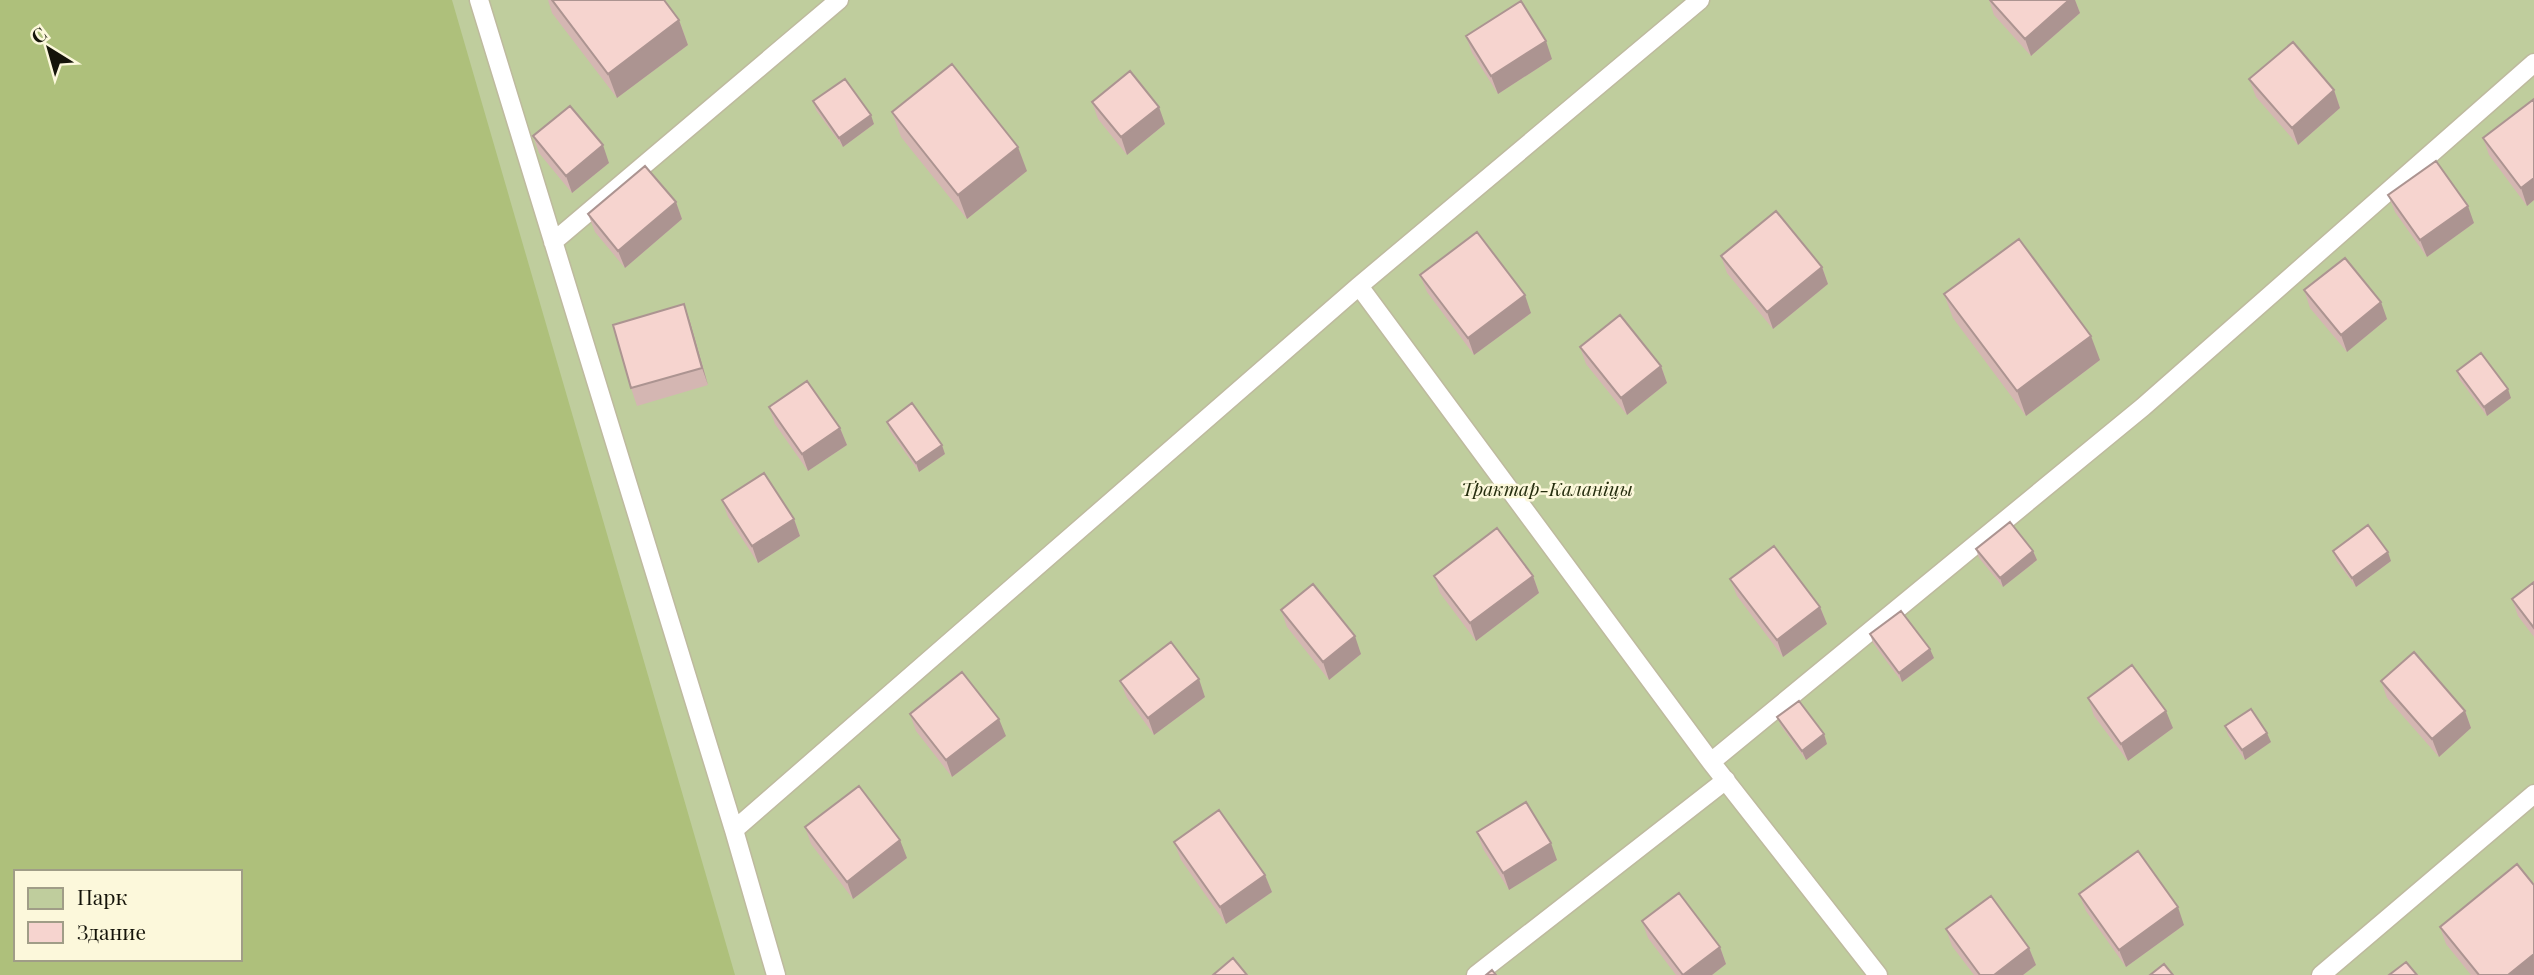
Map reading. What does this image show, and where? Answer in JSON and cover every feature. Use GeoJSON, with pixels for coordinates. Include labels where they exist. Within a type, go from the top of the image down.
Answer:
{"type":"FeatureCollection","features":[{"type":"Feature","properties":{"kind":"lane"},"geometry":{"type":"LineString","coordinates":[[479,0],[776,975]]}},
{"type":"Feature","properties":{"kind":"lane"},"geometry":{"type":"LineString","coordinates":[[553,242],[839,0]]}},
{"type":"Feature","properties":{"kind":"lane"},"geometry":{"type":"LineString","coordinates":[[734,830],[1359,286],[1700,0]]}},
{"type":"Feature","properties":{"kind":"lane"},"geometry":{"type":"LineString","coordinates":[[1711,762],[2143,407],[2534,63]]}},
{"type":"Feature","properties":{"kind":"lane"},"geometry":{"type":"LineString","coordinates":[[1359,286],[1711,762],[1878,975]]}},
{"type":"Feature","properties":{"kind":"lane"},"geometry":{"type":"LineString","coordinates":[[1476,975],[1726,780]]}},
{"type":"Feature","properties":{"kind":"lane"},"geometry":{"type":"LineString","coordinates":[[2320,975],[2534,794]]}},
{"type":"Feature","properties":{"kind":"green space"},"geometry":{"type":"Polygon","coordinates":[[[0,0],[452,0],[735,975],[0,975],[0,0]]]}},
{"type":"Feature","properties":{"kind":"green space","name":"Трактар-Каланіцы"},"geometry":{"type":"Polygon","coordinates":[[[422,0],[2534,0],[2534,975],[698,975],[422,0]]]}},
{"type":"Feature","properties":{"kind":"building"},"geometry":{"type":"Polygon","coordinates":[[[552,0],[664,0],[679,20],[608,74],[552,0]]]}},
{"type":"Feature","properties":{"kind":"building"},"geometry":{"type":"Polygon","coordinates":[[[1990,0],[2069,0],[2025,39],[1990,0]]]}},
{"type":"Feature","properties":{"kind":"building"},"geometry":{"type":"Polygon","coordinates":[[[1521,1],[1546,41],[1491,76],[1466,36],[1521,1]]]}},
{"type":"Feature","properties":{"kind":"building"},"geometry":{"type":"Polygon","coordinates":[[[2293,42],[2334,90],[2292,128],[2249,79],[2293,42]]]}},
{"type":"Feature","properties":{"kind":"building"},"geometry":{"type":"Polygon","coordinates":[[[952,64],[1018,147],[958,195],[892,112],[952,64]]]}},
{"type":"Feature","properties":{"kind":"building"},"geometry":{"type":"Polygon","coordinates":[[[1130,71],[1159,107],[1121,137],[1092,102],[1130,71]]]}},
{"type":"Feature","properties":{"kind":"building"},"geometry":{"type":"Polygon","coordinates":[[[845,79],[871,115],[839,138],[813,101],[845,79]]]}},
{"type":"Feature","properties":{"kind":"building"},"geometry":{"type":"Polygon","coordinates":[[[2534,99],[2534,178],[2521,188],[2483,138],[2534,99]]]}},
{"type":"Feature","properties":{"kind":"building"},"geometry":{"type":"Polygon","coordinates":[[[570,106],[603,145],[566,176],[533,136],[570,106]]]}},
{"type":"Feature","properties":{"kind":"building"},"geometry":{"type":"Polygon","coordinates":[[[2436,161],[2468,206],[2420,240],[2388,195],[2436,161]]]}},
{"type":"Feature","properties":{"kind":"building"},"geometry":{"type":"Polygon","coordinates":[[[645,166],[676,202],[618,251],[588,214],[645,166]]]}},
{"type":"Feature","properties":{"kind":"building"},"geometry":{"type":"Polygon","coordinates":[[[1776,211],[1822,267],[1767,312],[1721,256],[1776,211]]]}},
{"type":"Feature","properties":{"kind":"building"},"geometry":{"type":"Polygon","coordinates":[[[1477,232],[1525,295],[1468,338],[1420,275],[1477,232]]]}},
{"type":"Feature","properties":{"kind":"building"},"geometry":{"type":"Polygon","coordinates":[[[2019,239],[2091,336],[2017,391],[1944,294],[2019,239]]]}},
{"type":"Feature","properties":{"kind":"building"},"geometry":{"type":"Polygon","coordinates":[[[2345,258],[2381,302],[2341,335],[2304,290],[2345,258]]]}},
{"type":"Feature","properties":{"kind":"building"},"geometry":{"type":"Polygon","coordinates":[[[684,304],[702,368],[631,388],[613,325],[684,304]]]}},
{"type":"Feature","properties":{"kind":"building"},"geometry":{"type":"Polygon","coordinates":[[[1620,315],[1661,366],[1621,398],[1580,347],[1620,315]]]}},
{"type":"Feature","properties":{"kind":"building"},"geometry":{"type":"Polygon","coordinates":[[[2481,353],[2508,389],[2484,407],[2457,371],[2481,353]]]}},
{"type":"Feature","properties":{"kind":"building"},"geometry":{"type":"Polygon","coordinates":[[[807,381],[840,428],[802,454],[769,407],[807,381]]]}},
{"type":"Feature","properties":{"kind":"building"},"geometry":{"type":"Polygon","coordinates":[[[912,403],[942,445],[916,463],[887,422],[912,403]]]}},
{"type":"Feature","properties":{"kind":"building"},"geometry":{"type":"Polygon","coordinates":[[[764,473],[794,519],[752,546],[722,500],[764,473]]]}},
{"type":"Feature","properties":{"kind":"building"},"geometry":{"type":"Polygon","coordinates":[[[2010,522],[2033,551],[2000,578],[1976,549],[2010,522]]]}},
{"type":"Feature","properties":{"kind":"building"},"geometry":{"type":"Polygon","coordinates":[[[2368,525],[2388,552],[2352,578],[2333,551],[2368,525]]]}},
{"type":"Feature","properties":{"kind":"building"},"geometry":{"type":"Polygon","coordinates":[[[1497,528],[1533,576],[1470,623],[1434,576],[1497,528]]]}},
{"type":"Feature","properties":{"kind":"building"},"geometry":{"type":"Polygon","coordinates":[[[1774,546],[1820,607],[1777,640],[1730,579],[1774,546]]]}},
{"type":"Feature","properties":{"kind":"building"},"geometry":{"type":"Polygon","coordinates":[[[2534,582],[2534,628],[2512,599],[2534,582]]]}},
{"type":"Feature","properties":{"kind":"building"},"geometry":{"type":"Polygon","coordinates":[[[1313,584],[1355,636],[1323,662],[1281,610],[1313,584]]]}},
{"type":"Feature","properties":{"kind":"building"},"geometry":{"type":"Polygon","coordinates":[[[1901,611],[1930,649],[1899,673],[1870,634],[1901,611]]]}},
{"type":"Feature","properties":{"kind":"building"},"geometry":{"type":"Polygon","coordinates":[[[1171,642],[1199,679],[1148,718],[1120,681],[1171,642]]]}},
{"type":"Feature","properties":{"kind":"building"},"geometry":{"type":"Polygon","coordinates":[[[2414,652],[2465,711],[2432,739],[2381,681],[2414,652]]]}},
{"type":"Feature","properties":{"kind":"building"},"geometry":{"type":"Polygon","coordinates":[[[2132,665],[2166,711],[2121,744],[2088,698],[2132,665]]]}},
{"type":"Feature","properties":{"kind":"building"},"geometry":{"type":"Polygon","coordinates":[[[962,672],[999,719],[946,760],[910,714],[962,672]]]}},
{"type":"Feature","properties":{"kind":"building"},"geometry":{"type":"Polygon","coordinates":[[[1799,701],[1824,734],[1802,751],[1777,717],[1799,701]]]}},
{"type":"Feature","properties":{"kind":"building"},"geometry":{"type":"Polygon","coordinates":[[[2251,709],[2267,733],[2242,750],[2225,726],[2251,709]]]}},
{"type":"Feature","properties":{"kind":"building"},"geometry":{"type":"Polygon","coordinates":[[[859,786],[900,840],[847,882],[805,827],[859,786]]]}},
{"type":"Feature","properties":{"kind":"building"},"geometry":{"type":"Polygon","coordinates":[[[1526,802],[1551,843],[1503,873],[1477,832],[1526,802]]]}},
{"type":"Feature","properties":{"kind":"building"},"geometry":{"type":"Polygon","coordinates":[[[1219,810],[1265,875],[1220,907],[1174,842],[1219,810]]]}},
{"type":"Feature","properties":{"kind":"building"},"geometry":{"type":"Polygon","coordinates":[[[2138,851],[2178,907],[2119,950],[2079,894],[2138,851]]]}},
{"type":"Feature","properties":{"kind":"building"},"geometry":{"type":"Polygon","coordinates":[[[2517,864],[2534,885],[2534,954],[2508,975],[2479,975],[2440,927],[2517,864]]]}},
{"type":"Feature","properties":{"kind":"building"},"geometry":{"type":"Polygon","coordinates":[[[1679,893],[1720,947],[1683,975],[1642,921],[1679,893]]]}},
{"type":"Feature","properties":{"kind":"building"},"geometry":{"type":"Polygon","coordinates":[[[1991,896],[2029,948],[1994,975],[1980,975],[1946,929],[1991,896]]]}},
{"type":"Feature","properties":{"kind":"building"},"geometry":{"type":"Polygon","coordinates":[[[1233,958],[1247,975],[1213,975],[1233,958]]]}},
{"type":"Feature","properties":{"kind":"building"},"geometry":{"type":"Polygon","coordinates":[[[2406,962],[2417,975],[2389,975],[2406,962]]]}},
{"type":"Feature","properties":{"kind":"building"},"geometry":{"type":"Polygon","coordinates":[[[2164,964],[2173,975],[2150,975],[2164,964]]]}}]}
